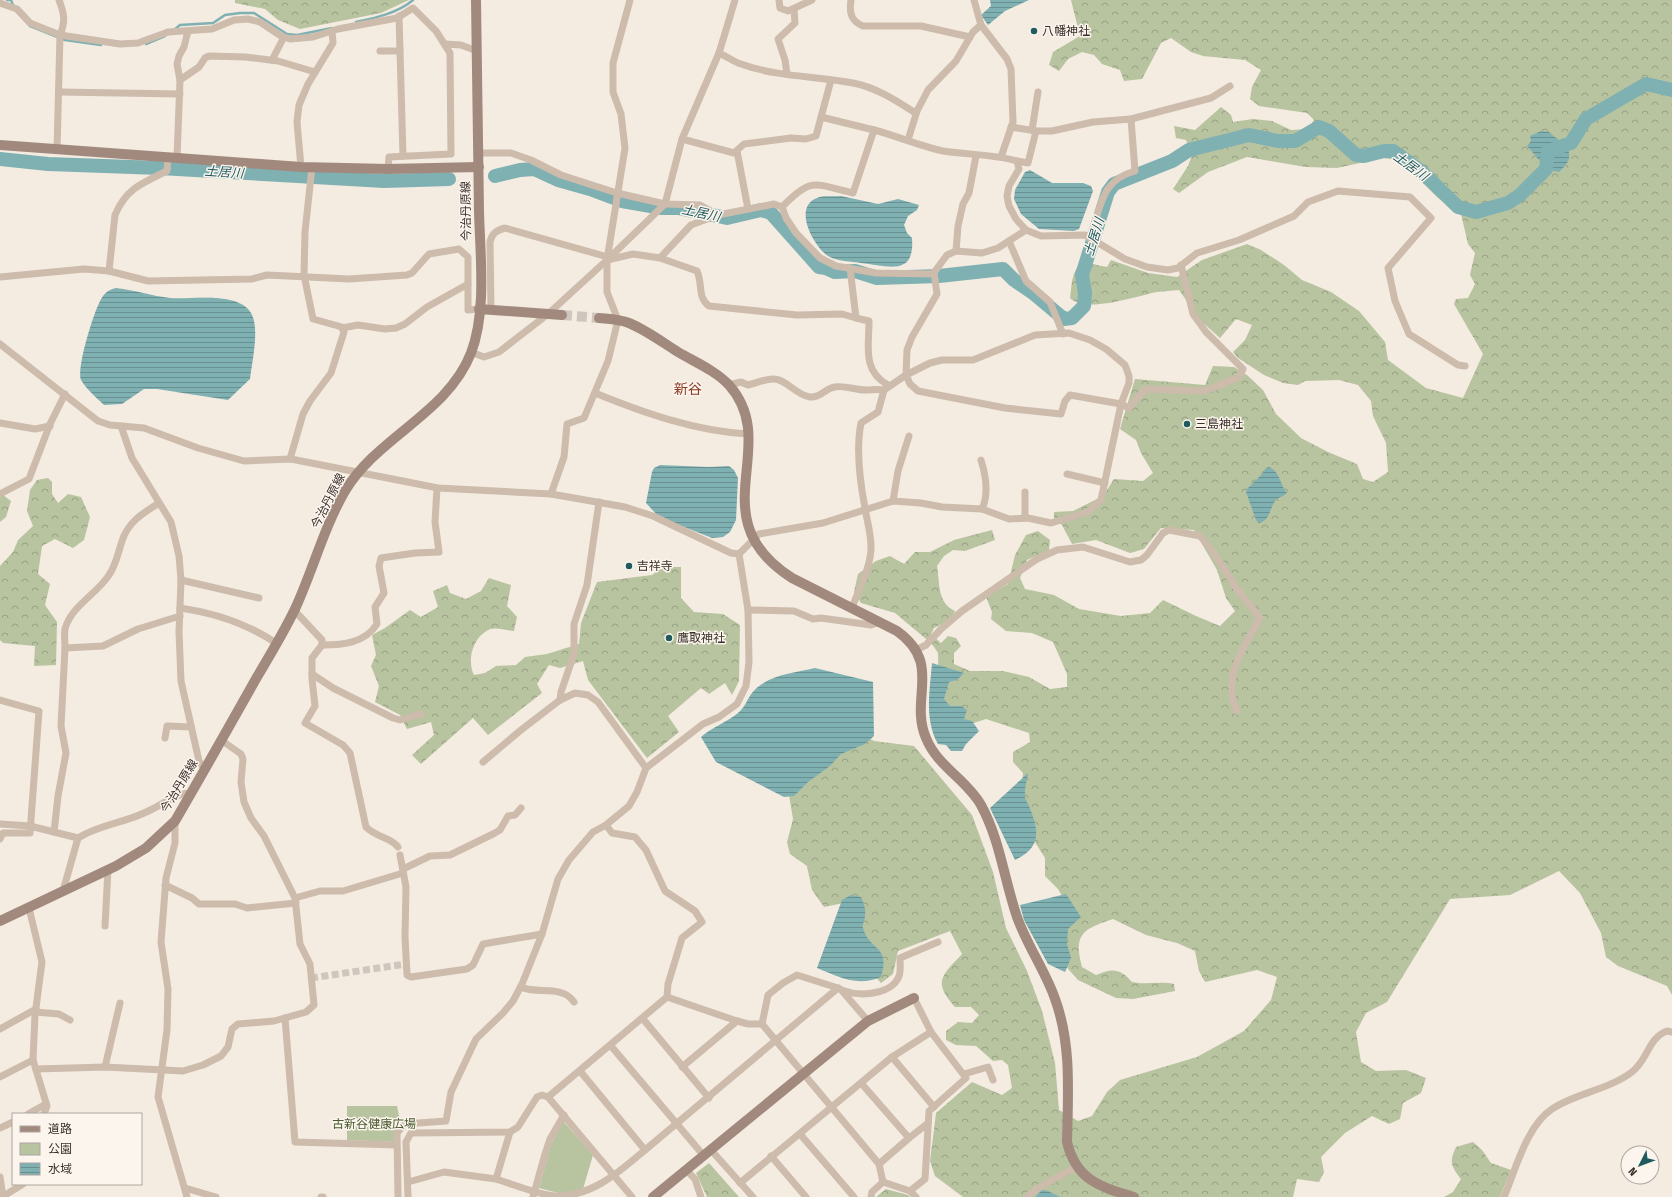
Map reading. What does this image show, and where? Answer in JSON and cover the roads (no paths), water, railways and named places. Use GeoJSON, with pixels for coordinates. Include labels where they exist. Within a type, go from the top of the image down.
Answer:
{"type":"FeatureCollection","features":[{"type":"Feature","properties":{"kind":"street"},"geometry":{"type":"LineString","coordinates":[[57,150],[60,35],[65,24],[64,12],[59,0]]}},
{"type":"Feature","properties":{"kind":"street","name":"今治丹原線"},"geometry":{"type":"LineString","coordinates":[[0,921],[108,869],[146,848],[175,821],[294,610],[336,510],[358,471],[375,454],[436,403],[457,378],[471,352],[479,309],[481,283],[476,0]]}},
{"type":"Feature","properties":{"kind":"street"},"geometry":{"type":"LineString","coordinates":[[551,494],[564,457],[567,424],[584,418],[608,361],[618,320],[607,292],[607,258],[624,148],[621,114],[613,92],[613,63],[630,0]]}},
{"type":"Feature","properties":{"kind":"street"},"geometry":{"type":"LineString","coordinates":[[471,352],[484,357],[492,356],[548,314],[665,204],[682,139],[719,53],[735,0]]}},
{"type":"Feature","properties":{"kind":"street"},"geometry":{"type":"LineString","coordinates":[[778,0],[780,8],[788,11],[812,0]]}},
{"type":"Feature","properties":{"kind":"street"},"geometry":{"type":"LineString","coordinates":[[851,0],[851,15],[856,23],[863,26],[921,26],[970,37]]}},
{"type":"Feature","properties":{"kind":"street"},"geometry":{"type":"LineString","coordinates":[[974,0],[981,25],[1007,59],[1011,69],[1013,122],[1001,157]]}},
{"type":"Feature","properties":{"kind":"street"},"geometry":{"type":"LineString","coordinates":[[0,3],[17,9],[30,22],[60,35],[120,44],[138,43],[168,32],[212,30],[234,20],[248,19],[260,22],[290,39],[314,37],[332,31],[399,16],[413,8],[436,31],[450,54],[450,154],[389,157],[387,159],[388,169]]}},
{"type":"Feature","properties":{"kind":"street"},"geometry":{"type":"LineString","coordinates":[[786,74],[785,60],[778,39],[795,23],[794,9]]}},
{"type":"Feature","properties":{"kind":"street"},"geometry":{"type":"LineString","coordinates":[[399,16],[403,156]]}},
{"type":"Feature","properties":{"kind":"street"},"geometry":{"type":"LineString","coordinates":[[908,140],[917,111],[928,90],[956,61],[970,37],[981,25]]}},
{"type":"Feature","properties":{"kind":"street"},"geometry":{"type":"LineString","coordinates":[[109,271],[115,215],[118,207],[130,191],[139,184],[167,171],[171,160],[180,94],[178,64],[179,56],[184,47],[188,31]]}},
{"type":"Feature","properties":{"kind":"street"},"geometry":{"type":"LineString","coordinates":[[332,31],[333,43],[308,84],[299,105],[297,122],[310,184],[305,232],[305,278],[313,319],[342,328],[358,325],[385,329],[396,328],[405,324],[427,307],[468,284]]}},
{"type":"Feature","properties":{"kind":"street"},"geometry":{"type":"LineString","coordinates":[[272,60],[284,36]]}},
{"type":"Feature","properties":{"kind":"street"},"geometry":{"type":"LineString","coordinates":[[445,44],[461,45],[477,51]]}},
{"type":"Feature","properties":{"kind":"street"},"geometry":{"type":"LineString","coordinates":[[380,51],[400,51]]}},
{"type":"Feature","properties":{"kind":"street"},"geometry":{"type":"LineString","coordinates":[[719,53],[740,64],[786,74],[854,83],[875,89],[914,112],[917,111]]}},
{"type":"Feature","properties":{"kind":"street"},"geometry":{"type":"LineString","coordinates":[[180,80],[199,67],[204,58],[209,56],[245,57],[272,60],[315,72]]}},
{"type":"Feature","properties":{"kind":"street"},"geometry":{"type":"LineString","coordinates":[[682,139],[734,153],[744,144],[791,138],[806,139],[816,136],[831,80]]}},
{"type":"Feature","properties":{"kind":"street"},"geometry":{"type":"LineString","coordinates":[[1011,127],[1034,131],[1070,128],[1093,122],[1131,119],[1210,98],[1230,86]]}},
{"type":"Feature","properties":{"kind":"street"},"geometry":{"type":"LineString","coordinates":[[59,92],[180,94]]}},
{"type":"Feature","properties":{"kind":"street"},"geometry":{"type":"LineString","coordinates":[[821,117],[874,130],[941,150],[976,156],[1001,157],[1028,163],[1034,131],[1038,92]]}},
{"type":"Feature","properties":{"kind":"street"},"geometry":{"type":"LineString","coordinates":[[1089,238],[1097,220],[1102,197],[1109,185],[1117,179],[1135,171],[1131,119]]}},
{"type":"Feature","properties":{"kind":"street"},"geometry":{"type":"LineString","coordinates":[[782,207],[804,187],[813,184],[853,193],[874,130]]}},
{"type":"Feature","properties":{"kind":"street"},"geometry":{"type":"LineString","coordinates":[[0,145],[171,160],[308,169],[479,167]]}},
{"type":"Feature","properties":{"kind":"street"},"geometry":{"type":"LineString","coordinates":[[737,151],[748,209]]}},
{"type":"Feature","properties":{"kind":"street"},"geometry":{"type":"LineString","coordinates":[[479,153],[510,153],[531,160],[561,175],[617,193],[665,204],[700,205],[718,215]]}},
{"type":"Feature","properties":{"kind":"street"},"geometry":{"type":"LineString","coordinates":[[956,250],[958,226],[963,204],[969,193],[976,156]]}},
{"type":"Feature","properties":{"kind":"street"},"geometry":{"type":"LineString","coordinates":[[1017,161],[1019,169],[1009,186],[1009,206],[1016,219],[1026,230],[1042,236],[1085,235],[1134,263],[1168,270],[1180,265],[1197,253],[1239,240],[1294,216],[1308,202],[1338,190],[1410,197],[1431,218],[1388,268],[1395,301],[1408,334],[1458,365],[1465,366]]}},
{"type":"Feature","properties":{"kind":"street"},"geometry":{"type":"LineString","coordinates":[[660,258],[691,225],[718,215],[774,204],[782,207],[786,218],[796,234],[820,258],[836,266],[876,273],[934,273]]}},
{"type":"Feature","properties":{"kind":"street"},"geometry":{"type":"LineString","coordinates":[[491,310],[490,242],[491,235],[498,229],[506,228],[607,258],[633,254],[660,258],[697,271],[700,279],[703,301],[709,306],[797,315],[842,314],[869,321],[868,357],[871,369],[886,387]]}},
{"type":"Feature","properties":{"kind":"street"},"geometry":{"type":"LineString","coordinates":[[1026,230],[998,248],[982,253],[956,250],[947,255],[934,273],[937,294],[912,337],[907,350],[906,375],[910,384],[918,391],[1011,409],[1061,414],[1065,401],[1070,395],[1121,404],[1129,408],[1146,389],[1205,392],[1239,377],[1244,369],[1206,332],[1193,314],[1180,265]]}},
{"type":"Feature","properties":{"kind":"street"},"geometry":{"type":"LineString","coordinates":[[1009,242],[1026,281],[1050,302],[1063,334]]}},
{"type":"Feature","properties":{"kind":"street"},"geometry":{"type":"LineString","coordinates":[[0,277],[84,269],[109,271],[148,281],[252,279],[267,275],[349,279],[406,275],[412,273],[429,254],[459,249],[468,256],[468,310],[479,309],[562,315]]}},
{"type":"Feature","properties":{"kind":"street"},"geometry":{"type":"LineString","coordinates":[[850,268],[856,318]]}},
{"type":"Feature","properties":{"kind":"street"},"geometry":{"type":"LineString","coordinates":[[599,318],[618,320],[638,328],[714,374],[728,385],[744,410],[748,434],[744,504],[748,528],[754,540],[768,560],[792,578],[880,622],[909,639],[916,650],[922,664],[922,721],[925,737],[935,755],[961,780],[977,800],[992,827],[1018,918],[1030,948],[1049,984],[1059,1012],[1068,1055],[1066,1142],[1070,1156],[1076,1167],[1090,1181],[1109,1190],[1134,1197]]}},
{"type":"Feature","properties":{"kind":"street"},"geometry":{"type":"LineString","coordinates":[[290,459],[303,414],[310,401],[332,373],[344,332],[342,328]]}},
{"type":"Feature","properties":{"kind":"street"},"geometry":{"type":"LineString","coordinates":[[728,385],[741,382],[748,385],[767,379],[776,379],[781,380],[802,395],[812,397],[820,395],[830,388],[837,386],[866,390],[886,387],[930,363],[942,360],[974,360],[1035,335],[1046,333],[1078,335],[1090,340],[1106,349],[1125,365],[1129,376],[1129,383],[1121,404],[1112,440],[1101,500],[1088,512],[1051,523],[1025,518],[1009,519],[982,509],[942,508],[921,503],[893,501],[823,523],[759,534],[739,554]]}},
{"type":"Feature","properties":{"kind":"street"},"geometry":{"type":"LineString","coordinates":[[0,344],[98,421],[110,425],[144,428],[198,448],[244,461],[290,459],[358,471],[437,488],[551,494],[625,507],[653,516],[732,553],[739,554]]}},
{"type":"Feature","properties":{"kind":"street"},"geometry":{"type":"LineString","coordinates":[[852,608],[869,560],[871,548],[870,533],[861,488],[858,436],[861,423],[878,412],[886,387]]}},
{"type":"Feature","properties":{"kind":"street"},"geometry":{"type":"LineString","coordinates":[[595,393],[645,413],[674,421],[726,433],[748,434]]}},
{"type":"Feature","properties":{"kind":"street"},"geometry":{"type":"LineString","coordinates":[[0,494],[29,479],[50,426],[65,394]]}},
{"type":"Feature","properties":{"kind":"street"},"geometry":{"type":"LineString","coordinates":[[0,423],[35,429],[50,426]]}},
{"type":"Feature","properties":{"kind":"street"},"geometry":{"type":"LineString","coordinates":[[120,426],[132,458],[171,522],[179,556],[181,580],[181,681],[199,761],[205,770]]}},
{"type":"Feature","properties":{"kind":"street"},"geometry":{"type":"LineString","coordinates":[[893,501],[898,471],[909,436]]}},
{"type":"Feature","properties":{"kind":"street"},"geometry":{"type":"LineString","coordinates":[[981,460],[986,493],[985,502],[982,509]]}},
{"type":"Feature","properties":{"kind":"street"},"geometry":{"type":"LineString","coordinates":[[1067,474],[1105,483]]}},
{"type":"Feature","properties":{"kind":"street"},"geometry":{"type":"LineString","coordinates":[[322,646],[350,643],[371,634],[377,624],[375,607],[384,593],[379,566],[381,558],[415,553],[439,552],[435,522],[437,488]]}},
{"type":"Feature","properties":{"kind":"street"},"geometry":{"type":"LineString","coordinates":[[1025,492],[1025,518]]}},
{"type":"Feature","properties":{"kind":"street"},"geometry":{"type":"LineString","coordinates":[[560,700],[561,692],[574,654],[574,624],[587,585],[599,502]]}},
{"type":"Feature","properties":{"kind":"street"},"geometry":{"type":"LineString","coordinates":[[54,832],[58,796],[66,753],[61,726],[65,629],[75,612],[109,576],[117,560],[122,540],[129,527],[138,517],[159,503]]}},
{"type":"Feature","properties":{"kind":"street"},"geometry":{"type":"LineString","coordinates":[[916,650],[926,645],[941,629],[1000,583],[1037,559],[1057,550],[1083,547],[1130,562],[1141,560],[1147,555],[1163,533],[1169,530],[1200,536],[1211,549],[1235,586],[1260,618],[1231,676],[1232,700],[1237,711]]}},
{"type":"Feature","properties":{"kind":"street"},"geometry":{"type":"LineString","coordinates":[[398,1197],[397,1133],[405,1124],[446,1121],[451,1092],[476,1039],[503,1013],[513,1001],[521,987],[542,934],[558,879],[569,860],[593,832],[606,825],[629,806],[637,792],[646,768],[703,724],[719,717],[737,704],[746,686],[749,662],[748,610],[739,554]]}},
{"type":"Feature","properties":{"kind":"street"},"geometry":{"type":"LineString","coordinates":[[181,580],[258,598]]}},
{"type":"Feature","properties":{"kind":"street"},"geometry":{"type":"LineString","coordinates":[[180,608],[222,616],[244,624],[276,643]]}},
{"type":"Feature","properties":{"kind":"street"},"geometry":{"type":"LineString","coordinates":[[294,610],[322,640],[322,646],[312,658],[315,706],[305,723],[343,745],[350,753],[366,827],[373,834],[392,841],[399,851],[406,887],[404,937],[407,975],[411,977],[467,969],[473,965],[484,944],[542,934]]}},
{"type":"Feature","properties":{"kind":"street"},"geometry":{"type":"LineString","coordinates":[[748,610],[794,611],[813,619],[821,618],[871,625],[880,622]]}},
{"type":"Feature","properties":{"kind":"street"},"geometry":{"type":"LineString","coordinates":[[65,648],[103,646],[138,629],[180,616]]}},
{"type":"Feature","properties":{"kind":"street"},"geometry":{"type":"LineString","coordinates":[[312,674],[333,688],[393,718],[400,720],[421,714]]}},
{"type":"Feature","properties":{"kind":"street"},"geometry":{"type":"LineString","coordinates":[[483,762],[560,700],[575,692],[588,695],[598,702],[646,768]]}},
{"type":"Feature","properties":{"kind":"street"},"geometry":{"type":"LineString","coordinates":[[0,700],[39,711],[30,833],[3,833],[0,839]]}},
{"type":"Feature","properties":{"kind":"street"},"geometry":{"type":"LineString","coordinates":[[165,738],[167,726],[191,727]]}},
{"type":"Feature","properties":{"kind":"street"},"geometry":{"type":"LineString","coordinates":[[36,1069],[105,1067],[183,1071],[203,1065],[221,1056],[228,1047],[232,1029],[238,1024],[274,1021],[306,1012],[314,1005],[310,964],[300,944],[295,901],[268,842],[251,818],[244,802],[241,782],[243,759],[241,754],[221,740]]}},
{"type":"Feature","properties":{"kind":"street"},"geometry":{"type":"LineString","coordinates":[[0,824],[30,826],[78,838],[87,833],[145,813],[176,795],[192,792]]}},
{"type":"Feature","properties":{"kind":"street"},"geometry":{"type":"LineString","coordinates":[[165,885],[192,898],[199,904],[235,904],[247,908],[295,901],[320,891],[343,891],[403,871],[430,856],[450,855],[500,830],[508,816],[515,815],[521,808]]}},
{"type":"Feature","properties":{"kind":"street"},"geometry":{"type":"LineString","coordinates":[[175,821],[175,843],[165,885],[161,942],[168,989],[168,1030],[158,1096],[187,1197]]}},
{"type":"Feature","properties":{"kind":"street"},"geometry":{"type":"LineString","coordinates":[[548,1097],[611,1046],[667,997],[668,984],[682,938],[702,922],[695,911],[665,891],[646,850],[634,837],[612,833],[606,825]]}},
{"type":"Feature","properties":{"kind":"street"},"geometry":{"type":"LineString","coordinates":[[63,891],[78,838]]}},
{"type":"Feature","properties":{"kind":"street"},"geometry":{"type":"LineString","coordinates":[[105,926],[108,869]]}},
{"type":"Feature","properties":{"kind":"street"},"geometry":{"type":"LineString","coordinates":[[29,908],[42,962],[35,1011],[33,1060],[46,1104],[44,1113]]}},
{"type":"Feature","properties":{"kind":"street"},"geometry":{"type":"LineString","coordinates":[[762,1024],[768,995],[783,983],[797,975],[841,990],[861,994],[875,993],[892,986],[900,976],[900,958],[938,942]]}},
{"type":"Feature","properties":{"kind":"street"},"geometry":{"type":"LineString","coordinates":[[521,987],[528,990],[560,992],[570,996],[574,1002]]}},
{"type":"Feature","properties":{"kind":"street"},"geometry":{"type":"LineString","coordinates":[[841,990],[868,1021]]}},
{"type":"Feature","properties":{"kind":"street"},"geometry":{"type":"LineString","coordinates":[[408,1182],[444,1172],[496,1179],[534,1194],[555,1196],[584,1193],[602,1185],[614,1176],[841,990]]}},
{"type":"Feature","properties":{"kind":"street"},"geometry":{"type":"LineString","coordinates":[[667,997],[737,1021],[748,1024],[762,1024],[879,1164],[883,1182]]}},
{"type":"Feature","properties":{"kind":"street"},"geometry":{"type":"LineString","coordinates":[[653,1197],[868,1021],[914,998],[931,1032],[966,1078],[929,1112],[927,1124],[925,1179],[910,1191]]}},
{"type":"Feature","properties":{"kind":"street"},"geometry":{"type":"LineString","coordinates":[[105,1067],[120,1003]]}},
{"type":"Feature","properties":{"kind":"street"},"geometry":{"type":"LineString","coordinates":[[0,1029],[35,1011],[59,1014],[70,1020]]}},
{"type":"Feature","properties":{"kind":"street"},"geometry":{"type":"LineString","coordinates":[[285,1018],[295,1142],[396,1145]]}},
{"type":"Feature","properties":{"kind":"street"},"geometry":{"type":"LineString","coordinates":[[642,1019],[709,1098]]}},
{"type":"Feature","properties":{"kind":"street"},"geometry":{"type":"LineString","coordinates":[[682,1066],[737,1021]]}},
{"type":"Feature","properties":{"kind":"street"},"geometry":{"type":"LineString","coordinates":[[1504,1197],[1529,1138],[1543,1116],[1552,1108],[1621,1079],[1634,1071],[1641,1063],[1653,1040],[1659,1034],[1667,1031],[1672,1032]]}},
{"type":"Feature","properties":{"kind":"street"},"geometry":{"type":"LineString","coordinates":[[740,1182],[892,1057],[931,1032]]}},
{"type":"Feature","properties":{"kind":"street"},"geometry":{"type":"LineString","coordinates":[[611,1046],[676,1124],[740,1182],[753,1197]]}},
{"type":"Feature","properties":{"kind":"street"},"geometry":{"type":"LineString","coordinates":[[892,1057],[934,1106]]}},
{"type":"Feature","properties":{"kind":"street"},"geometry":{"type":"LineString","coordinates":[[0,1077],[33,1060]]}},
{"type":"Feature","properties":{"kind":"street"},"geometry":{"type":"LineString","coordinates":[[964,1074],[988,1067],[994,1080]]}},
{"type":"Feature","properties":{"kind":"street"},"geometry":{"type":"LineString","coordinates":[[580,1071],[645,1150]]}},
{"type":"Feature","properties":{"kind":"street"},"geometry":{"type":"LineString","coordinates":[[861,1083],[910,1138]]}},
{"type":"Feature","properties":{"kind":"street"},"geometry":{"type":"LineString","coordinates":[[408,1197],[406,1142],[412,1133],[510,1132],[518,1127],[537,1097],[542,1095],[548,1097],[564,1115],[632,1197]]}},
{"type":"Feature","properties":{"kind":"street"},"geometry":{"type":"LineString","coordinates":[[30,1113],[46,1104]]}},
{"type":"Feature","properties":{"kind":"street"},"geometry":{"type":"LineString","coordinates":[[534,1194],[550,1139],[564,1115]]}},
{"type":"Feature","properties":{"kind":"street"},"geometry":{"type":"LineString","coordinates":[[0,1128],[12,1122]]}},
{"type":"Feature","properties":{"kind":"street"},"geometry":{"type":"LineString","coordinates":[[879,1164],[927,1124]]}},
{"type":"Feature","properties":{"kind":"street"},"geometry":{"type":"LineString","coordinates":[[496,1179],[510,1132]]}},
{"type":"Feature","properties":{"kind":"street"},"geometry":{"type":"LineString","coordinates":[[800,1134],[854,1197]]}},
{"type":"Feature","properties":{"kind":"street"},"geometry":{"type":"LineString","coordinates":[[771,1156],[806,1197]]}},
{"type":"Feature","properties":{"kind":"street"},"geometry":{"type":"LineString","coordinates":[[1027,1197],[1038,1188],[1076,1167]]}},
{"type":"Feature","properties":{"kind":"street"},"geometry":{"type":"LineString","coordinates":[[686,1170],[695,1179],[701,1197]]}},
{"type":"Feature","properties":{"kind":"street"},"geometry":{"type":"LineString","coordinates":[[0,1177],[3,1197],[21,1185]]}},
{"type":"Feature","properties":{"kind":"street"},"geometry":{"type":"LineString","coordinates":[[883,1182],[910,1191],[916,1197]]}},
{"type":"Feature","properties":{"kind":"street"},"geometry":{"type":"LineString","coordinates":[[871,1197],[872,1192],[883,1182]]}},
{"type":"Feature","properties":{"kind":"street"},"geometry":{"type":"LineString","coordinates":[[185,1188],[216,1197]]}},
{"type":"Feature","properties":{"kind":"water"},"geometry":{"type":"Polygon","coordinates":[[[990,0],[1029,0],[1005,11],[988,25],[981,15],[991,6],[990,0]]]}},
{"type":"Feature","properties":{"kind":"water"},"geometry":{"type":"Polygon","coordinates":[[[1541,131],[1549,132],[1562,143],[1564,142],[1569,151],[1568,162],[1559,172],[1548,170],[1527,146],[1531,141],[1530,136],[1541,131]]]}},
{"type":"Feature","properties":{"kind":"water"},"geometry":{"type":"Polygon","coordinates":[[[1030,170],[1052,183],[1083,183],[1091,186],[1093,191],[1079,229],[1074,231],[1039,229],[1021,214],[1014,199],[1015,190],[1025,172],[1030,170]]]}},
{"type":"Feature","properties":{"kind":"water"},"geometry":{"type":"Polygon","coordinates":[[[841,196],[878,204],[898,199],[919,205],[917,210],[908,216],[904,225],[907,233],[912,238],[912,250],[909,259],[904,264],[890,267],[844,261],[832,258],[822,251],[808,227],[806,210],[810,203],[817,198],[841,196]]]}},
{"type":"Feature","properties":{"kind":"water"},"geometry":{"type":"Polygon","coordinates":[[[116,288],[170,298],[225,299],[245,306],[254,319],[255,327],[255,345],[250,379],[228,400],[157,389],[144,389],[122,404],[104,405],[81,380],[81,364],[95,312],[103,296],[116,288]]]}},
{"type":"Feature","properties":{"kind":"water"},"geometry":{"type":"Polygon","coordinates":[[[660,465],[709,467],[729,466],[734,470],[738,478],[736,520],[730,532],[723,537],[712,538],[659,517],[646,503],[652,472],[654,468],[660,465]]]}},
{"type":"Feature","properties":{"kind":"water"},"geometry":{"type":"Polygon","coordinates":[[[1269,467],[1278,475],[1287,493],[1276,500],[1268,517],[1259,523],[1256,520],[1246,492],[1266,468],[1269,467]]]}},
{"type":"Feature","properties":{"kind":"water"},"geometry":{"type":"Polygon","coordinates":[[[932,663],[964,673],[957,680],[949,682],[944,699],[950,706],[961,706],[967,710],[964,719],[972,721],[979,731],[966,744],[962,751],[951,751],[946,745],[938,744],[934,734],[929,715],[929,694],[932,663]]]}},
{"type":"Feature","properties":{"kind":"water"},"geometry":{"type":"Polygon","coordinates":[[[815,668],[873,682],[874,736],[865,744],[841,754],[830,766],[808,782],[794,796],[784,797],[716,762],[701,737],[738,713],[752,693],[765,682],[790,673],[815,668]]]}},
{"type":"Feature","properties":{"kind":"water"},"geometry":{"type":"Polygon","coordinates":[[[1028,773],[1025,798],[1035,823],[1036,838],[1030,850],[1015,860],[990,808],[1028,773]]]}},
{"type":"Feature","properties":{"kind":"water"},"geometry":{"type":"Polygon","coordinates":[[[1066,894],[1081,917],[1068,929],[1067,944],[1071,958],[1065,972],[1048,964],[1024,920],[1020,905],[1066,894]]]}},
{"type":"Feature","properties":{"kind":"water"},"geometry":{"type":"Polygon","coordinates":[[[851,895],[861,897],[865,911],[863,928],[866,936],[882,954],[883,967],[881,977],[872,980],[848,980],[817,968],[842,900],[851,895]]]}},
{"type":"Feature","properties":{"kind":"water"},"geometry":{"type":"Polygon","coordinates":[[[1042,1190],[1048,1191],[1060,1197],[1035,1197],[1042,1190]]]}},
{"type":"Feature","properties":{"kind":"waterway"},"geometry":{"type":"LineString","coordinates":[[7,0],[11,0],[13,5]]}},
{"type":"Feature","properties":{"kind":"waterway"},"geometry":{"type":"LineString","coordinates":[[356,22],[393,12],[407,5],[413,0]]}},
{"type":"Feature","properties":{"kind":"waterway"},"geometry":{"type":"LineString","coordinates":[[174,30],[180,25],[213,23],[225,15],[240,13],[254,13],[287,34],[297,35],[332,28]]}},
{"type":"Feature","properties":{"kind":"waterway"},"geometry":{"type":"LineString","coordinates":[[30,26],[65,40],[101,45]]}},
{"type":"Feature","properties":{"kind":"waterway"},"geometry":{"type":"LineString","coordinates":[[146,44],[165,36]]}},
{"type":"Feature","properties":{"kind":"waterway","name":"土居川"},"geometry":{"type":"LineString","coordinates":[[495,176],[520,170],[534,169],[558,180],[590,189],[622,201],[662,208],[678,208],[727,218],[761,210],[771,213],[819,267],[835,272],[855,271],[877,278],[939,276],[1003,269],[1014,280],[1033,293],[1064,319],[1072,318],[1084,306],[1085,293],[1082,275],[1108,192],[1114,184],[1172,161],[1189,150],[1249,135],[1278,141],[1295,141],[1319,127],[1329,131],[1356,155],[1364,156],[1384,151],[1393,151],[1422,172],[1458,207],[1476,212],[1508,203],[1520,195],[1546,169],[1548,151],[1571,143],[1586,119],[1646,84],[1672,90]]}},
{"type":"Feature","properties":{"kind":"waterway","name":"土居川"},"geometry":{"type":"LineString","coordinates":[[0,159],[48,164],[160,168],[384,181],[449,179]]}},
{"type":"Feature","properties":{"kind":"tunnel"},"geometry":{"type":"LineString","coordinates":[[562,315],[599,318]]}},
{"type":"Feature","properties":{"kind":"tunnel"},"geometry":{"type":"LineString","coordinates":[[311,978],[406,964]]}},
{"type":"Feature","properties":{"kind":"place","name":"八幡神社"},"geometry":{"type":"Point","coordinates":[1034,31]}},
{"type":"Feature","properties":{"kind":"place","name":"三島神社"},"geometry":{"type":"Point","coordinates":[1187,424]}},
{"type":"Feature","properties":{"kind":"place","name":"吉祥寺"},"geometry":{"type":"Point","coordinates":[629,566]}},
{"type":"Feature","properties":{"kind":"place","name":"鷹取神社"},"geometry":{"type":"Point","coordinates":[669,638]}},
{"type":"Feature","properties":{"kind":"district","name":"新谷"},"geometry":{"type":"Point","coordinates":[688,389]}},
{"type":"Feature","properties":{"kind":"park label","name":"古新谷健康広場"},"geometry":{"type":"Point","coordinates":[374,1124]}}]}
